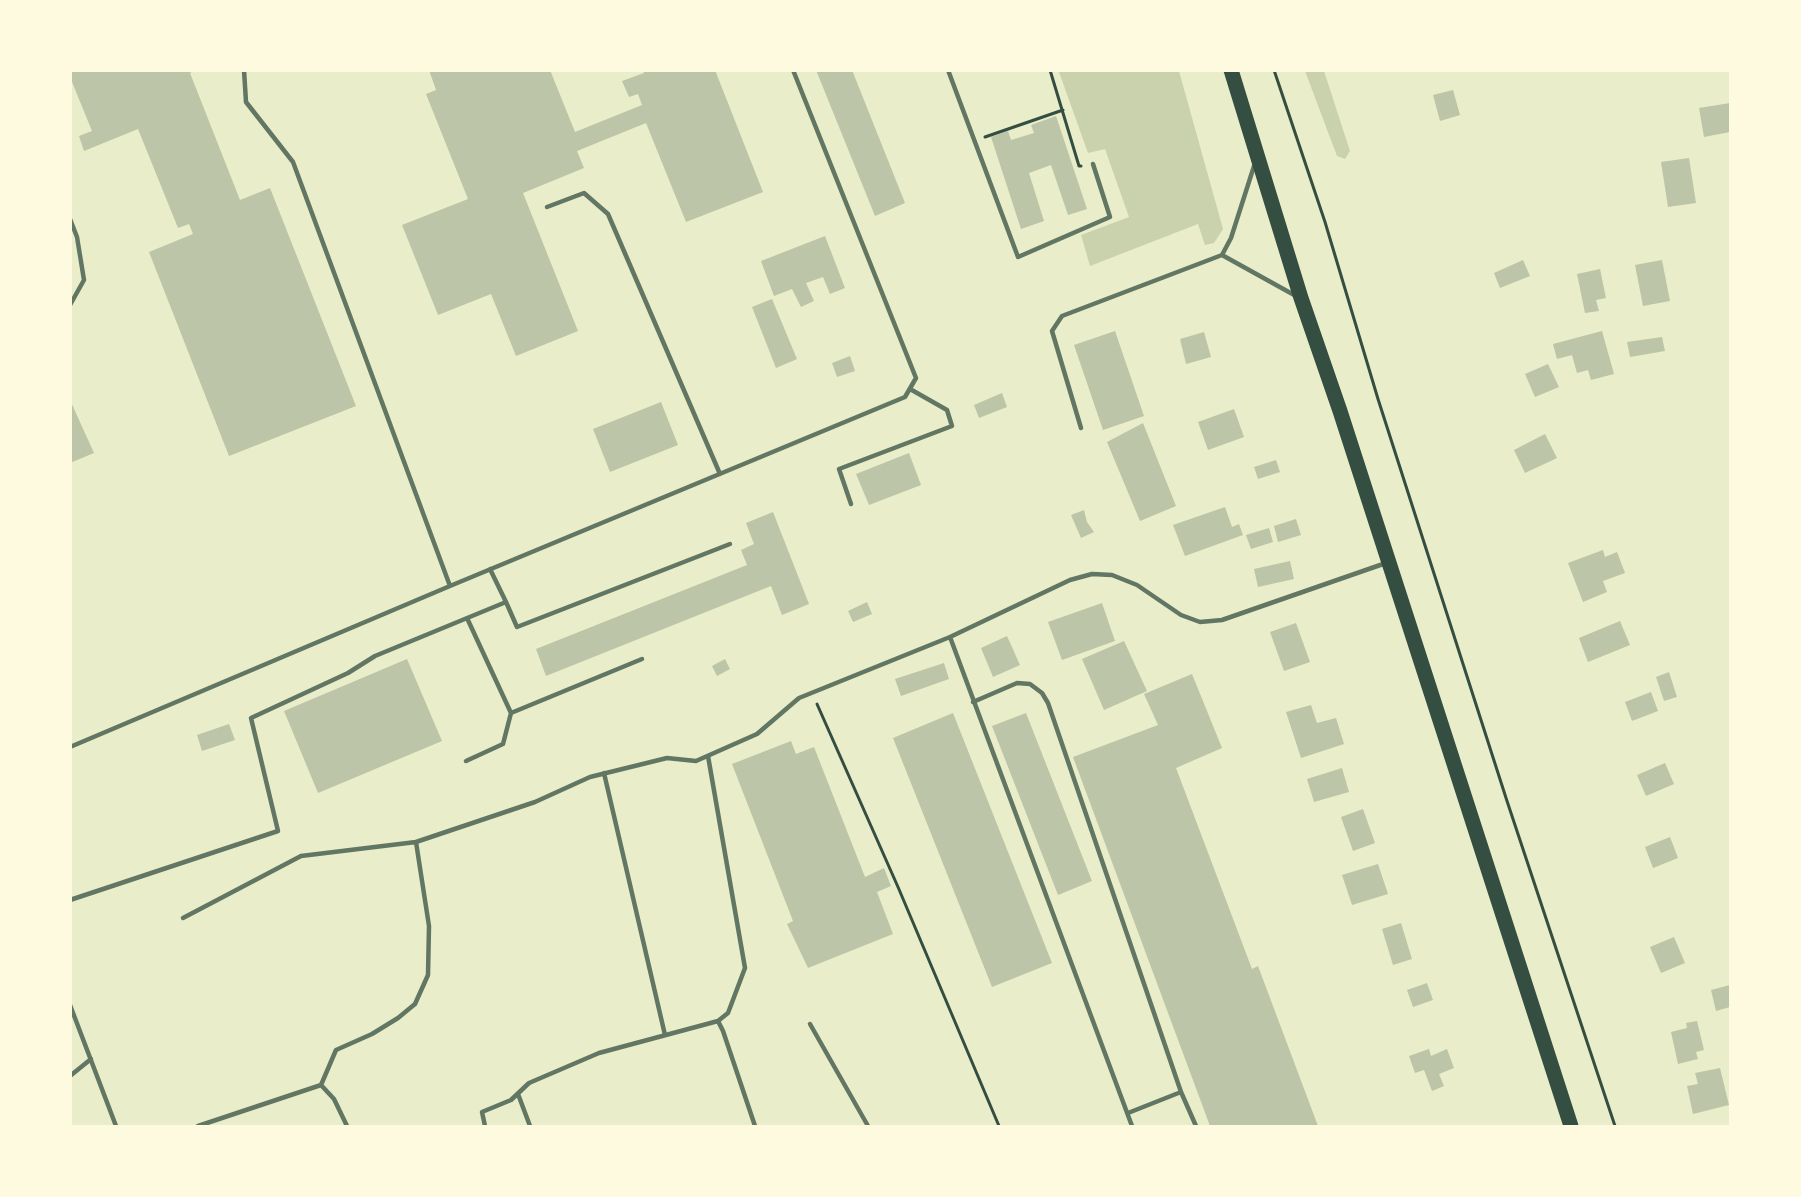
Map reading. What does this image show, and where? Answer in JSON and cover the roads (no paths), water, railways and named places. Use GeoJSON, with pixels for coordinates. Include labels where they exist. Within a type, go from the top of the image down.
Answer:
{"type":"FeatureCollection","features":[{"type":"Feature","properties":{"kind":"main road"},"geometry":{"type":"LineString","coordinates":[[1231,70],[1301,298],[1340,411],[1571,1126]]}},
{"type":"Feature","properties":{"kind":"lane"},"geometry":{"type":"LineString","coordinates":[[244,70],[246,102],[293,162],[450,586]]}},
{"type":"Feature","properties":{"kind":"lane"},"geometry":{"type":"LineString","coordinates":[[70,747],[490,569],[905,397],[916,378],[793,70]]}},
{"type":"Feature","properties":{"kind":"lane"},"geometry":{"type":"LineString","coordinates":[[948,70],[1018,257],[1110,217],[1093,164]]}},
{"type":"Feature","properties":{"kind":"lane"},"geometry":{"type":"LineString","coordinates":[[1081,428],[1052,331],[1062,316],[1222,255],[1231,238],[1257,154]]}},
{"type":"Feature","properties":{"kind":"lane"},"geometry":{"type":"LineString","coordinates":[[547,207],[584,193],[608,214],[720,474]]}},
{"type":"Feature","properties":{"kind":"lane"},"geometry":{"type":"LineString","coordinates":[[70,219],[77,237],[84,280],[70,305]]}},
{"type":"Feature","properties":{"kind":"lane"},"geometry":{"type":"LineString","coordinates":[[1222,255],[1301,298]]}},
{"type":"Feature","properties":{"kind":"lane"},"geometry":{"type":"LineString","coordinates":[[851,504],[839,469],[952,426],[947,410],[910,389]]}},
{"type":"Feature","properties":{"kind":"lane"},"geometry":{"type":"LineString","coordinates":[[490,569],[517,627],[730,544]]}},
{"type":"Feature","properties":{"kind":"lane"},"geometry":{"type":"LineString","coordinates":[[183,918],[301,856],[416,843],[535,802],[590,777],[667,758],[696,761],[757,734],[799,698],[950,637],[1070,580],[1092,574],[1112,575],[1137,585],[1181,615],[1200,622],[1222,620],[1389,562]]}},
{"type":"Feature","properties":{"kind":"lane"},"geometry":{"type":"LineString","coordinates":[[70,900],[278,831],[251,718],[348,673],[375,656],[506,602]]}},
{"type":"Feature","properties":{"kind":"lane"},"geometry":{"type":"LineString","coordinates":[[466,761],[503,744],[511,713],[467,618]]}},
{"type":"Feature","properties":{"kind":"lane"},"geometry":{"type":"LineString","coordinates":[[950,637],[1132,1126]]}},
{"type":"Feature","properties":{"kind":"lane"},"geometry":{"type":"LineString","coordinates":[[511,713],[642,659]]}},
{"type":"Feature","properties":{"kind":"lane"},"geometry":{"type":"LineString","coordinates":[[973,702],[1017,683],[1030,684],[1042,693],[1048,703],[1181,1092],[1196,1126]]}},
{"type":"Feature","properties":{"kind":"lane"},"geometry":{"type":"LineString","coordinates":[[485,1126],[482,1112],[511,1100],[529,1083],[599,1053],[718,1021],[728,1013],[745,968],[708,756]]}},
{"type":"Feature","properties":{"kind":"lane"},"geometry":{"type":"LineString","coordinates":[[604,773],[665,1035]]}},
{"type":"Feature","properties":{"kind":"lane"},"geometry":{"type":"LineString","coordinates":[[198,1126],[321,1085],[336,1050],[372,1034],[399,1018],[415,1004],[428,975],[429,926],[416,843]]}},
{"type":"Feature","properties":{"kind":"lane"},"geometry":{"type":"LineString","coordinates":[[70,1005],[116,1126]]}},
{"type":"Feature","properties":{"kind":"lane"},"geometry":{"type":"LineString","coordinates":[[718,1021],[755,1126]]}},
{"type":"Feature","properties":{"kind":"lane"},"geometry":{"type":"LineString","coordinates":[[810,1024],[868,1126]]}},
{"type":"Feature","properties":{"kind":"lane"},"geometry":{"type":"LineString","coordinates":[[70,1076],[91,1059]]}},
{"type":"Feature","properties":{"kind":"lane"},"geometry":{"type":"LineString","coordinates":[[321,1085],[334,1099],[347,1126]]}},
{"type":"Feature","properties":{"kind":"lane"},"geometry":{"type":"LineString","coordinates":[[1128,1113],[1181,1092]]}},
{"type":"Feature","properties":{"kind":"lane"},"geometry":{"type":"LineString","coordinates":[[518,1094],[530,1126]]}}]}
